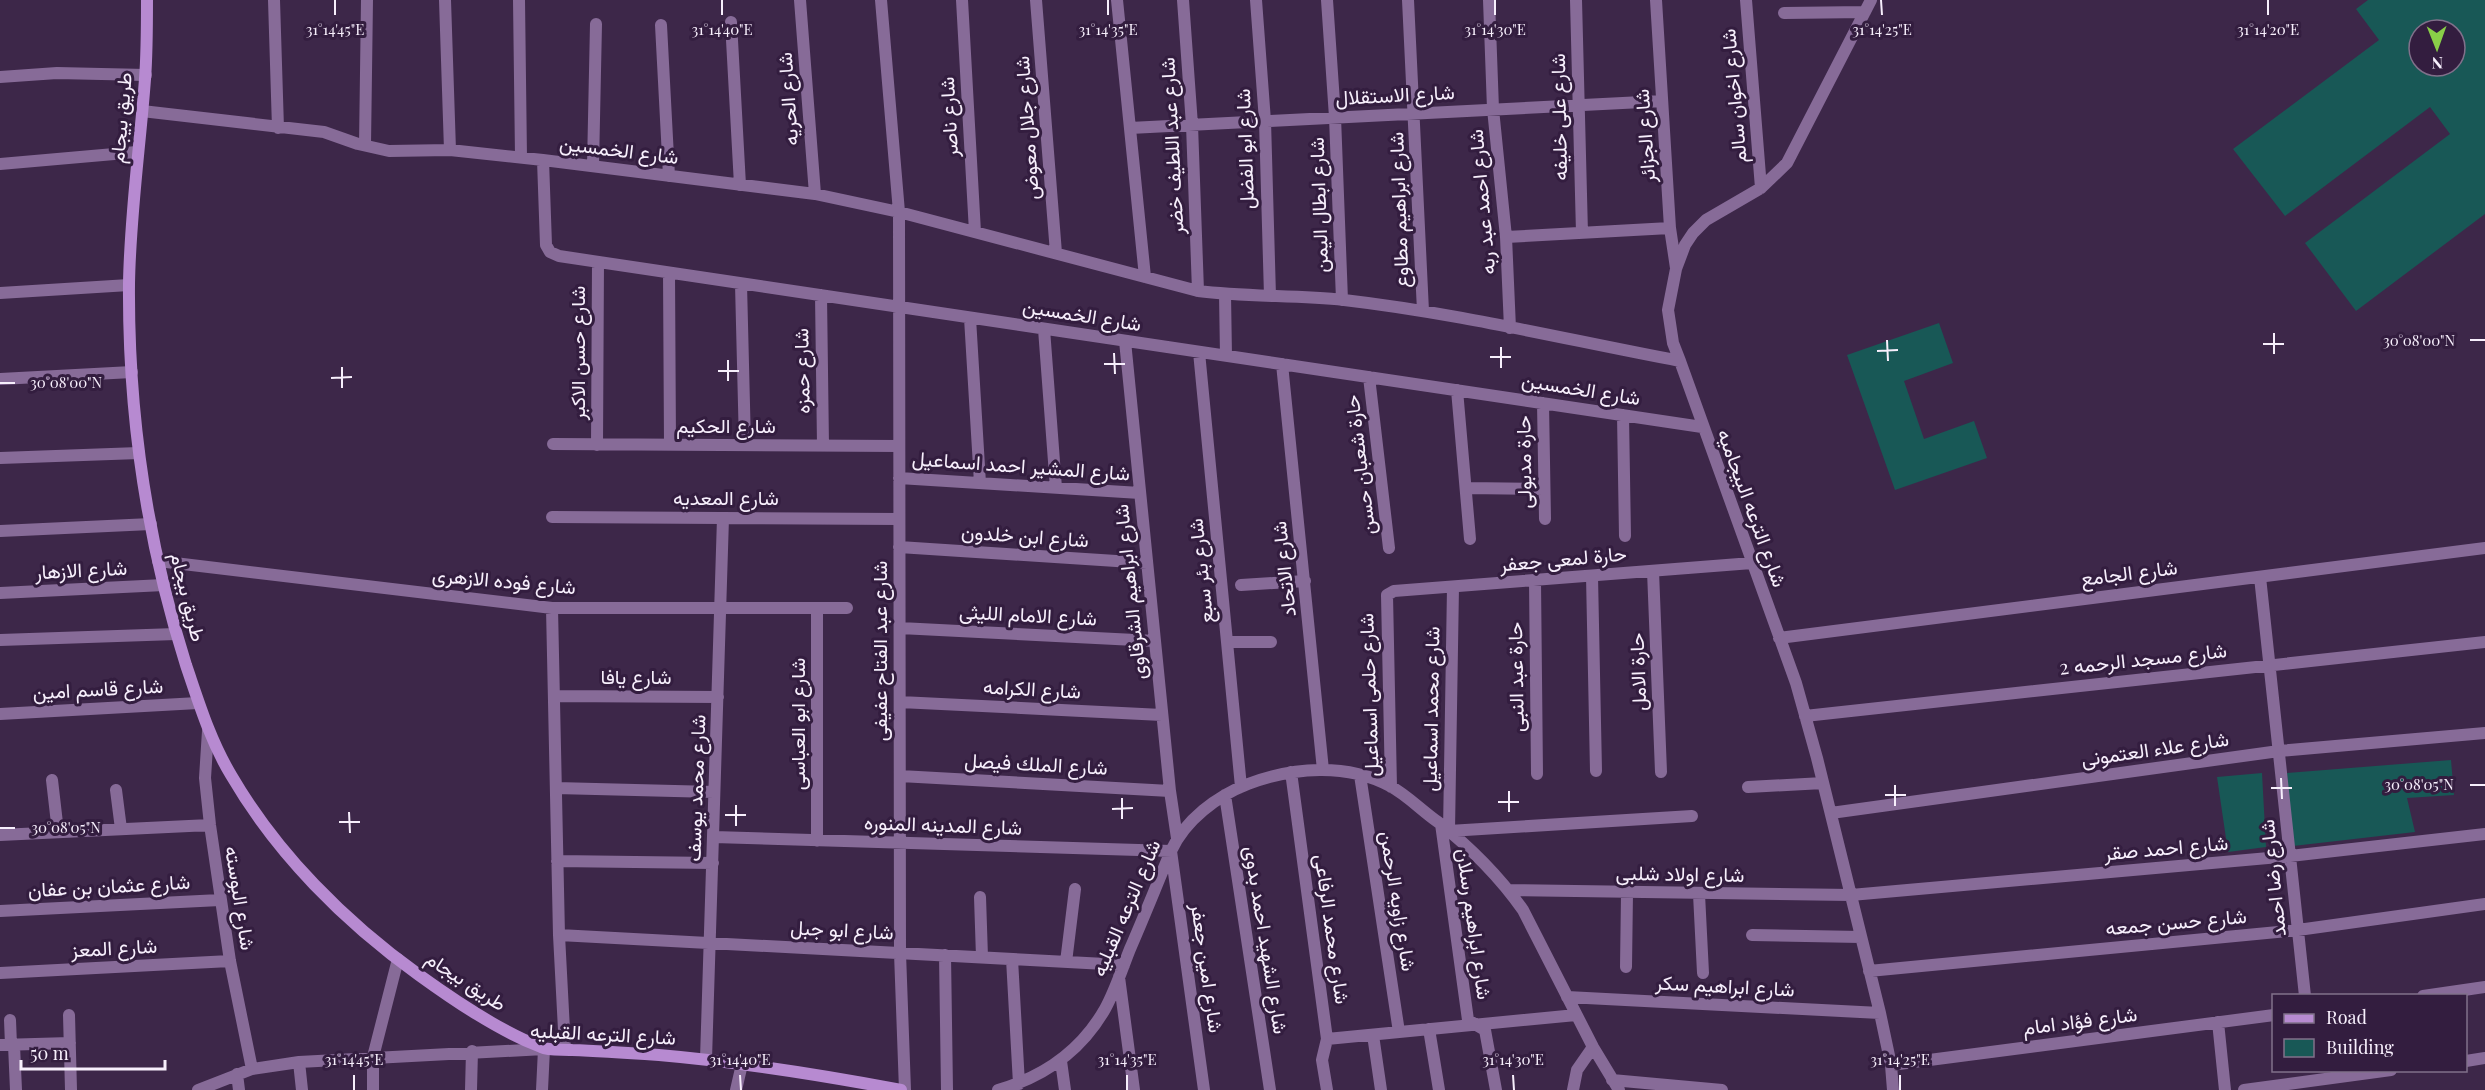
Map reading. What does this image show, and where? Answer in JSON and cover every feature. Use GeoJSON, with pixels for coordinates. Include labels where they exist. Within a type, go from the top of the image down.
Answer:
{"type":"FeatureCollection","features":[{"type":"Feature","properties":{"kind":"main road","name":"طريق بيجام"},"geometry":{"type":"LineString","coordinates":[[147,0],[146,75],[131,218],[129,285],[132,372],[139,453],[158,561],[176,633],[208,731],[230,773],[257,816],[288,855],[344,913],[398,959],[474,1011],[544,1049]]}},
{"type":"Feature","properties":{"kind":"main road","name":"شارع الترعه القبليه"},"geometry":{"type":"LineString","coordinates":[[544,1049],[706,1059],[844,1085],[903,1090]]}},
{"type":"Feature","properties":{"kind":"street"},"geometry":{"type":"LineString","coordinates":[[274,0],[278,128]]}},
{"type":"Feature","properties":{"kind":"street"},"geometry":{"type":"LineString","coordinates":[[365,145],[367,0]]}},
{"type":"Feature","properties":{"kind":"street"},"geometry":{"type":"LineString","coordinates":[[445,0],[450,150]]}},
{"type":"Feature","properties":{"kind":"street"},"geometry":{"type":"LineString","coordinates":[[519,0],[521,158]]}},
{"type":"Feature","properties":{"kind":"street","name":"شارع الحريه"},"geometry":{"type":"LineString","coordinates":[[800,0],[815,194]]}},
{"type":"Feature","properties":{"kind":"street","name":"شارع عبد الفتاح عفيفى"},"geometry":{"type":"LineString","coordinates":[[881,0],[899,212],[900,953],[903,1090]]}},
{"type":"Feature","properties":{"kind":"street","name":"شارع ناصر"},"geometry":{"type":"LineString","coordinates":[[962,0],[975,232]]}},
{"type":"Feature","properties":{"kind":"street","name":"شارع جلال معوض"},"geometry":{"type":"LineString","coordinates":[[1036,0],[1056,254]]}},
{"type":"Feature","properties":{"kind":"street"},"geometry":{"type":"LineString","coordinates":[[1117,0],[1145,277]]}},
{"type":"Feature","properties":{"kind":"street","name":"شارع عبد اللطيف خضر"},"geometry":{"type":"LineString","coordinates":[[1183,0],[1192,125],[1198,291]]}},
{"type":"Feature","properties":{"kind":"street","name":"شارع ابو الفضل"},"geometry":{"type":"LineString","coordinates":[[1256,0],[1265,121],[1270,296]]}},
{"type":"Feature","properties":{"kind":"street","name":"شارع ابطال اليمن"},"geometry":{"type":"LineString","coordinates":[[1327,0],[1335,117],[1342,300]]}},
{"type":"Feature","properties":{"kind":"street","name":"شارع ابراهيم مطاوع"},"geometry":{"type":"LineString","coordinates":[[1408,0],[1423,311]]}},
{"type":"Feature","properties":{"kind":"street","name":"شارع احمد عبد ربه"},"geometry":{"type":"LineString","coordinates":[[1489,0],[1494,110],[1506,237],[1510,328]]}},
{"type":"Feature","properties":{"kind":"street","name":"شارع على خليفه"},"geometry":{"type":"LineString","coordinates":[[1576,0],[1582,233]]}},
{"type":"Feature","properties":{"kind":"street","name":"شارع الجزائر"},"geometry":{"type":"LineString","coordinates":[[1656,0],[1670,228],[1676,269]]}},
{"type":"Feature","properties":{"kind":"street","name":"شارع اخوان سالم"},"geometry":{"type":"LineString","coordinates":[[1746,0],[1761,188]]}},
{"type":"Feature","properties":{"kind":"street","name":"شارع الترعه البيجاميه"},"geometry":{"type":"LineString","coordinates":[[1871,0],[1787,163],[1761,188],[1706,220],[1685,245],[1676,269],[1668,310],[1673,343],[1805,716],[1880,1013],[1891,1065],[1893,1090]]}},
{"type":"Feature","properties":{"kind":"street"},"geometry":{"type":"LineString","coordinates":[[1784,14],[1865,12]]}},
{"type":"Feature","properties":{"kind":"street"},"geometry":{"type":"LineString","coordinates":[[731,22],[740,185]]}},
{"type":"Feature","properties":{"kind":"street"},"geometry":{"type":"LineString","coordinates":[[593,166],[596,24]]}},
{"type":"Feature","properties":{"kind":"street"},"geometry":{"type":"LineString","coordinates":[[661,25],[669,176]]}},
{"type":"Feature","properties":{"kind":"street"},"geometry":{"type":"LineString","coordinates":[[0,77],[57,73],[146,75]]}},
{"type":"Feature","properties":{"kind":"street","name":"شارع الاستقلال"},"geometry":{"type":"LineString","coordinates":[[1130,128],[1662,101]]}},
{"type":"Feature","properties":{"kind":"street","name":"شارع الخمسين"},"geometry":{"type":"LineString","coordinates":[[142,111],[324,132],[389,151],[450,150],[815,194],[899,212],[1198,291],[1342,300],[1423,311],[1680,361]]}},
{"type":"Feature","properties":{"kind":"street"},"geometry":{"type":"LineString","coordinates":[[0,165],[137,152]]}},
{"type":"Feature","properties":{"kind":"street","name":"شارع الخمسين"},"geometry":{"type":"LineString","coordinates":[[543,160],[548,249],[559,256],[1702,427]]}},
{"type":"Feature","properties":{"kind":"street"},"geometry":{"type":"LineString","coordinates":[[1506,237],[1670,228]]}},
{"type":"Feature","properties":{"kind":"street","name":"شارع حسن الاكبر"},"geometry":{"type":"LineString","coordinates":[[597,445],[598,262]]}},
{"type":"Feature","properties":{"kind":"street"},"geometry":{"type":"LineString","coordinates":[[669,273],[670,445]]}},
{"type":"Feature","properties":{"kind":"street"},"geometry":{"type":"LineString","coordinates":[[741,284],[745,445]]}},
{"type":"Feature","properties":{"kind":"street"},"geometry":{"type":"LineString","coordinates":[[0,293],[129,285]]}},
{"type":"Feature","properties":{"kind":"street"},"geometry":{"type":"LineString","coordinates":[[1225,294],[1226,356]]}},
{"type":"Feature","properties":{"kind":"street","name":"شارع حمزه"},"geometry":{"type":"LineString","coordinates":[[821,295],[822,446]]}},
{"type":"Feature","properties":{"kind":"street"},"geometry":{"type":"LineString","coordinates":[[970,318],[980,483]]}},
{"type":"Feature","properties":{"kind":"street"},"geometry":{"type":"LineString","coordinates":[[1044,329],[1056,488]]}},
{"type":"Feature","properties":{"kind":"street","name":"شارع ابراهيم الشرقاوى"},"geometry":{"type":"LineString","coordinates":[[1125,341],[1162,715],[1177,838]]}},
{"type":"Feature","properties":{"kind":"street","name":"شارع بئر سبع"},"geometry":{"type":"LineString","coordinates":[[1198,352],[1241,787]]}},
{"type":"Feature","properties":{"kind":"street","name":"شارع الاتحاد"},"geometry":{"type":"LineString","coordinates":[[1282,364],[1323,770]]}},
{"type":"Feature","properties":{"kind":"street"},"geometry":{"type":"LineString","coordinates":[[0,379],[132,372]]}},
{"type":"Feature","properties":{"kind":"street","name":"حارة شعبان حسن"},"geometry":{"type":"LineString","coordinates":[[1369,377],[1389,548]]}},
{"type":"Feature","properties":{"kind":"street"},"geometry":{"type":"LineString","coordinates":[[1457,390],[1470,539]]}},
{"type":"Feature","properties":{"kind":"street","name":"حارة مدبولى"},"geometry":{"type":"LineString","coordinates":[[1543,403],[1545,519]]}},
{"type":"Feature","properties":{"kind":"street"},"geometry":{"type":"LineString","coordinates":[[1623,415],[1625,536]]}},
{"type":"Feature","properties":{"kind":"street","name":"شارع الحكيم"},"geometry":{"type":"LineString","coordinates":[[553,444],[899,446]]}},
{"type":"Feature","properties":{"kind":"street"},"geometry":{"type":"LineString","coordinates":[[0,459],[139,453]]}},
{"type":"Feature","properties":{"kind":"street","name":"شارع المشير احمد اسماعيل"},"geometry":{"type":"LineString","coordinates":[[899,478],[1140,493]]}},
{"type":"Feature","properties":{"kind":"street"},"geometry":{"type":"LineString","coordinates":[[1466,488],[1544,489]]}},
{"type":"Feature","properties":{"kind":"street","name":"شارع المعديه"},"geometry":{"type":"LineString","coordinates":[[552,517],[899,519]]}},
{"type":"Feature","properties":{"kind":"street","name":"شارع محمد يوسف"},"geometry":{"type":"LineString","coordinates":[[706,1059],[723,518]]}},
{"type":"Feature","properties":{"kind":"street"},"geometry":{"type":"LineString","coordinates":[[0,531],[151,524]]}},
{"type":"Feature","properties":{"kind":"street","name":"شارع ابن خلدون"},"geometry":{"type":"LineString","coordinates":[[899,547],[1147,563]]}},
{"type":"Feature","properties":{"kind":"street","name":"شارع الجامع"},"geometry":{"type":"LineString","coordinates":[[1779,638],[2485,548]]}},
{"type":"Feature","properties":{"kind":"street","name":"شارع فوده الازهرى"},"geometry":{"type":"LineString","coordinates":[[158,561],[552,608],[847,608]]}},
{"type":"Feature","properties":{"kind":"street","name":"حارة لمعى جعفر"},"geometry":{"type":"LineString","coordinates":[[1386,603],[1387,595],[1394,591],[1752,563]]}},
{"type":"Feature","properties":{"kind":"street","name":"حارة الامل"},"geometry":{"type":"LineString","coordinates":[[1653,571],[1661,772]]}},
{"type":"Feature","properties":{"kind":"street"},"geometry":{"type":"LineString","coordinates":[[1592,576],[1596,771]]}},
{"type":"Feature","properties":{"kind":"street","name":"شارع رضا احمد"},"geometry":{"type":"LineString","coordinates":[[2260,577],[2305,994]]}},
{"type":"Feature","properties":{"kind":"street"},"geometry":{"type":"LineString","coordinates":[[1241,585],[1305,581]]}},
{"type":"Feature","properties":{"kind":"street","name":"حارة عبد النبى"},"geometry":{"type":"LineString","coordinates":[[1535,581],[1536,774]]}},
{"type":"Feature","properties":{"kind":"street","name":"شارع الازهار"},"geometry":{"type":"LineString","coordinates":[[0,593],[164,585]]}},
{"type":"Feature","properties":{"kind":"street","name":"شارع محمد اسماعيل"},"geometry":{"type":"LineString","coordinates":[[1445,828],[1453,587]]}},
{"type":"Feature","properties":{"kind":"street","name":"شارع حلمى اسماعيل"},"geometry":{"type":"LineString","coordinates":[[1386,603],[1392,787]]}},
{"type":"Feature","properties":{"kind":"street"},"geometry":{"type":"LineString","coordinates":[[552,608],[559,934],[565,1049]]}},
{"type":"Feature","properties":{"kind":"street","name":"شارع ابو العباسى"},"geometry":{"type":"LineString","coordinates":[[817,608],[817,841]]}},
{"type":"Feature","properties":{"kind":"street","name":"شارع الامام الليثى"},"geometry":{"type":"LineString","coordinates":[[900,628],[1155,641]]}},
{"type":"Feature","properties":{"kind":"street"},"geometry":{"type":"LineString","coordinates":[[0,640],[176,633]]}},
{"type":"Feature","properties":{"kind":"street"},"geometry":{"type":"LineString","coordinates":[[1228,642],[1271,642]]}},
{"type":"Feature","properties":{"kind":"street","name":"شارع مسجد الرحمه 2"},"geometry":{"type":"LineString","coordinates":[[1805,716],[2485,642]]}},
{"type":"Feature","properties":{"kind":"street","name":"شارع يافا"},"geometry":{"type":"LineString","coordinates":[[554,696],[718,697]]}},
{"type":"Feature","properties":{"kind":"street","name":"شارع الكرامه"},"geometry":{"type":"LineString","coordinates":[[900,702],[1162,715]]}},
{"type":"Feature","properties":{"kind":"street","name":"شارع قاسم امين"},"geometry":{"type":"LineString","coordinates":[[0,714],[198,703]]}},
{"type":"Feature","properties":{"kind":"street","name":"شارع البوسته"},"geometry":{"type":"LineString","coordinates":[[208,731],[205,778],[210,825],[230,961],[252,1069]]}},
{"type":"Feature","properties":{"kind":"street","name":"شارع علاء العتمونى"},"geometry":{"type":"LineString","coordinates":[[1831,813],[2279,752],[2485,733]]}},
{"type":"Feature","properties":{"kind":"street","name":"شارع الترعه القبليه"},"geometry":{"type":"LineString","coordinates":[[998,1090],[1019,1084],[1061,1060],[1086,1036],[1105,1008],[1171,851],[1177,838],[1187,826],[1225,795],[1241,787],[1270,776],[1323,770],[1360,775],[1392,787],[1481,858],[1523,910],[1576,1015],[1615,1085]]}},
{"type":"Feature","properties":{"kind":"street","name":"شارع محمد الرفاعى"},"geometry":{"type":"LineString","coordinates":[[1291,772],[1327,1039],[1322,1060],[1327,1090]]}},
{"type":"Feature","properties":{"kind":"street","name":"شارع زاويه الرحمن"},"geometry":{"type":"LineString","coordinates":[[1360,775],[1399,1032]]}},
{"type":"Feature","properties":{"kind":"street","name":"شارع الملك فيصل"},"geometry":{"type":"LineString","coordinates":[[900,776],[1170,791]]}},
{"type":"Feature","properties":{"kind":"street"},"geometry":{"type":"LineString","coordinates":[[52,780],[58,832]]}},
{"type":"Feature","properties":{"kind":"street"},"geometry":{"type":"LineString","coordinates":[[1748,787],[1823,783]]}},
{"type":"Feature","properties":{"kind":"street"},"geometry":{"type":"LineString","coordinates":[[556,788],[714,792]]}},
{"type":"Feature","properties":{"kind":"street"},"geometry":{"type":"LineString","coordinates":[[116,790],[121,829]]}},
{"type":"Feature","properties":{"kind":"street","name":"شارع الشهيد احمد بدوى"},"geometry":{"type":"LineString","coordinates":[[1225,795],[1269,1090]]}},
{"type":"Feature","properties":{"kind":"street"},"geometry":{"type":"LineString","coordinates":[[1445,828],[1692,816]]}},
{"type":"Feature","properties":{"kind":"street"},"geometry":{"type":"LineString","coordinates":[[0,835],[210,825]]}},
{"type":"Feature","properties":{"kind":"street","name":"شارع ابراهيم رسلان"},"geometry":{"type":"LineString","coordinates":[[1445,828],[1468,1020],[1485,1030],[1496,1090]]}},
{"type":"Feature","properties":{"kind":"street","name":"شارع احمد صقر"},"geometry":{"type":"LineString","coordinates":[[1851,895],[2290,856],[2485,834]]}},
{"type":"Feature","properties":{"kind":"street","name":"شارع المدينه المنوره"},"geometry":{"type":"LineString","coordinates":[[714,837],[1171,851]]}},
{"type":"Feature","properties":{"kind":"street","name":"شارع امين جعفر"},"geometry":{"type":"LineString","coordinates":[[1171,851],[1204,1090]]}},
{"type":"Feature","properties":{"kind":"street"},"geometry":{"type":"LineString","coordinates":[[557,861],[713,863]]}},
{"type":"Feature","properties":{"kind":"street"},"geometry":{"type":"LineString","coordinates":[[1066,962],[1075,889]]}},
{"type":"Feature","properties":{"kind":"street","name":"شارع اولاد شلبى"},"geometry":{"type":"LineString","coordinates":[[1509,890],[1851,895]]}},
{"type":"Feature","properties":{"kind":"street"},"geometry":{"type":"LineString","coordinates":[[1626,967],[1627,892]]}},
{"type":"Feature","properties":{"kind":"street"},"geometry":{"type":"LineString","coordinates":[[1699,894],[1703,972]]}},
{"type":"Feature","properties":{"kind":"street"},"geometry":{"type":"LineString","coordinates":[[980,897],[982,957]]}},
{"type":"Feature","properties":{"kind":"street","name":"شارع عثمان بن عفان"},"geometry":{"type":"LineString","coordinates":[[0,911],[220,900]]}},
{"type":"Feature","properties":{"kind":"street","name":"شارع حسن جمعه"},"geometry":{"type":"LineString","coordinates":[[1869,971],[2298,930],[2485,904]]}},
{"type":"Feature","properties":{"kind":"street","name":"شارع ابو جبل"},"geometry":{"type":"LineString","coordinates":[[559,934],[1066,962],[1121,970]]}},
{"type":"Feature","properties":{"kind":"street"},"geometry":{"type":"LineString","coordinates":[[1752,935],[1861,937]]}},
{"type":"Feature","properties":{"kind":"street"},"geometry":{"type":"LineString","coordinates":[[945,955],[947,1090]]}},
{"type":"Feature","properties":{"kind":"street"},"geometry":{"type":"LineString","coordinates":[[372,1090],[373,1057],[398,959]]}},
{"type":"Feature","properties":{"kind":"street"},"geometry":{"type":"LineString","coordinates":[[1012,959],[1019,1084]]}},
{"type":"Feature","properties":{"kind":"street","name":"شارع المعز"},"geometry":{"type":"LineString","coordinates":[[0,973],[230,961]]}},
{"type":"Feature","properties":{"kind":"street"},"geometry":{"type":"LineString","coordinates":[[1121,970],[1134,1090]]}},
{"type":"Feature","properties":{"kind":"street"},"geometry":{"type":"LineString","coordinates":[[2437,994],[2485,987]]}},
{"type":"Feature","properties":{"kind":"street","name":"شارع ابراهيم سكر"},"geometry":{"type":"LineString","coordinates":[[1567,997],[1880,1013]]}},
{"type":"Feature","properties":{"kind":"street"},"geometry":{"type":"LineString","coordinates":[[1327,1039],[1576,1015]]}},
{"type":"Feature","properties":{"kind":"street","name":"شارع فؤاد امام"},"geometry":{"type":"LineString","coordinates":[[1891,1065],[2272,1015]]}},
{"type":"Feature","properties":{"kind":"street"},"geometry":{"type":"LineString","coordinates":[[69,1016],[71,1090]]}},
{"type":"Feature","properties":{"kind":"street"},"geometry":{"type":"LineString","coordinates":[[10,1020],[8,1045],[16,1090]]}},
{"type":"Feature","properties":{"kind":"street"},"geometry":{"type":"LineString","coordinates":[[2218,1022],[2225,1090]]}},
{"type":"Feature","properties":{"kind":"street"},"geometry":{"type":"LineString","coordinates":[[1429,1029],[1439,1090]]}},
{"type":"Feature","properties":{"kind":"street"},"geometry":{"type":"LineString","coordinates":[[1373,1035],[1382,1090]]}},
{"type":"Feature","properties":{"kind":"street"},"geometry":{"type":"LineString","coordinates":[[8,1045],[70,1043]]}},
{"type":"Feature","properties":{"kind":"street"},"geometry":{"type":"LineString","coordinates":[[1573,1090],[1577,1070],[1593,1047]]}},
{"type":"Feature","properties":{"kind":"street"},"geometry":{"type":"LineString","coordinates":[[542,1090],[544,1049]]}},
{"type":"Feature","properties":{"kind":"street","name":"شارع الترعه القبليه"},"geometry":{"type":"LineString","coordinates":[[198,1090],[252,1069],[299,1062],[472,1051],[544,1049]]}},
{"type":"Feature","properties":{"kind":"street"},"geometry":{"type":"LineString","coordinates":[[471,1090],[472,1051]]}},
{"type":"Feature","properties":{"kind":"street"},"geometry":{"type":"LineString","coordinates":[[2467,1061],[2485,1058]]}},
{"type":"Feature","properties":{"kind":"street"},"geometry":{"type":"LineString","coordinates":[[1061,1060],[1065,1090]]}},
{"type":"Feature","properties":{"kind":"street"},"geometry":{"type":"LineString","coordinates":[[299,1062],[302,1090]]}},
{"type":"Feature","properties":{"kind":"street"},"geometry":{"type":"LineString","coordinates":[[736,1090],[742,1064]]}},
{"type":"Feature","properties":{"kind":"street"},"geometry":{"type":"LineString","coordinates":[[2244,1090],[2383,1072]]}},
{"type":"Feature","properties":{"kind":"street"},"geometry":{"type":"LineString","coordinates":[[237,1074],[239,1090]]}},
{"type":"Feature","properties":{"kind":"street"},"geometry":{"type":"LineString","coordinates":[[1615,1085],[1722,1090]]}},
{"type":"Feature","properties":{"kind":"building"},"geometry":{"type":"Polygon","coordinates":[[[2368,0],[2485,0],[2485,214],[2356,311],[2305,243],[2450,134],[2430,107],[2285,216],[2233,149],[2379,40],[2356,9],[2368,0]]]}},
{"type":"Feature","properties":{"kind":"building"},"geometry":{"type":"Polygon","coordinates":[[[1939,323],[1953,363],[1904,381],[1924,439],[1974,421],[1987,458],[1895,490],[1847,355],[1939,323]]]}},
{"type":"Feature","properties":{"kind":"building"},"geometry":{"type":"Polygon","coordinates":[[[2451,760],[2454,795],[2407,798],[2415,832],[2293,846],[2287,773],[2451,760]]]}},
{"type":"Feature","properties":{"kind":"building"},"geometry":{"type":"Polygon","coordinates":[[[2262,773],[2266,847],[2228,852],[2217,777],[2262,773]]]}}]}
